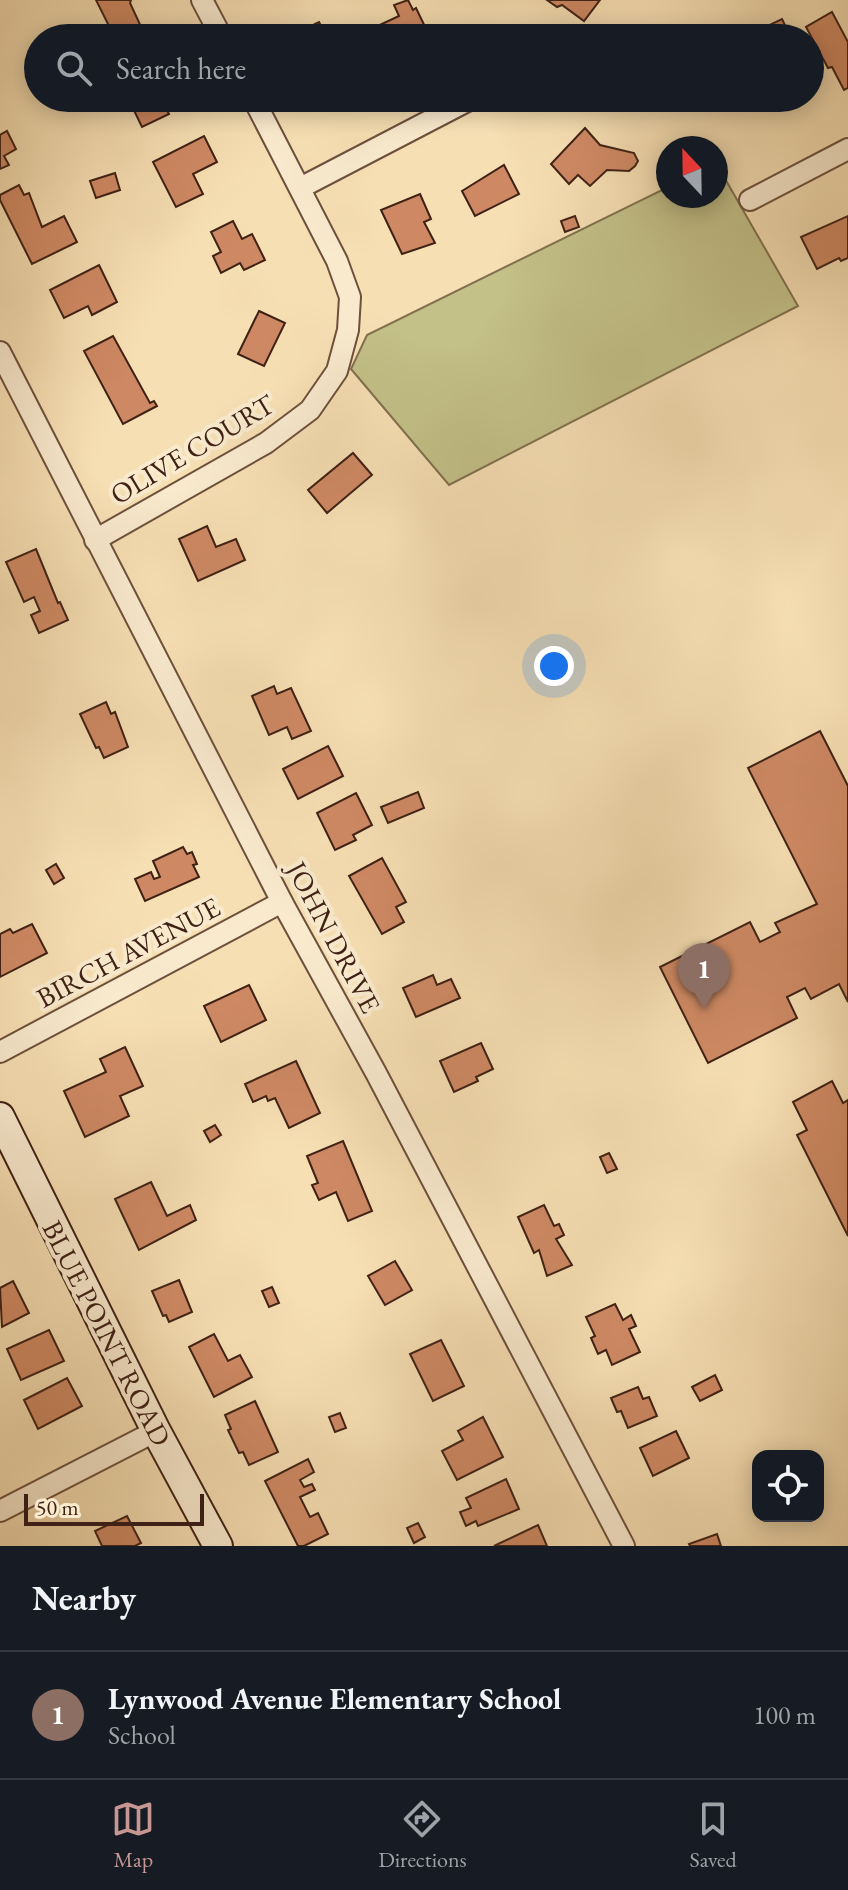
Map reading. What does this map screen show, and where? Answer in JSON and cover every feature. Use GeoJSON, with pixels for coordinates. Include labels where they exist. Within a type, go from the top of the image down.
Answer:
{"type":"FeatureCollection","features":[{"type":"Feature","properties":{"kind":"street"},"geometry":{"type":"LineString","coordinates":[[202,0],[215,24]]}},
{"type":"Feature","properties":{"kind":"street","name":"OLIVE COURT"},"geometry":{"type":"LineString","coordinates":[[95,540],[266,443],[310,410],[337,371],[348,330],[350,297],[337,261],[260,112]]}},
{"type":"Feature","properties":{"kind":"street"},"geometry":{"type":"LineString","coordinates":[[300,188],[446,112]]}},
{"type":"Feature","properties":{"kind":"street"},"geometry":{"type":"LineString","coordinates":[[750,200],[848,149]]}},
{"type":"Feature","properties":{"kind":"street","name":"JOHN DRIVE"},"geometry":{"type":"LineString","coordinates":[[0,352],[282,902],[383,1087],[624,1546]]}},
{"type":"Feature","properties":{"kind":"street","name":"BIRCH AVENUE"},"geometry":{"type":"LineString","coordinates":[[0,1052],[282,902]]}},
{"type":"Feature","properties":{"kind":"street","name":"BLUE POINT ROAD"},"geometry":{"type":"LineString","coordinates":[[0,1117],[156,1431],[218,1546]]}},
{"type":"Feature","properties":{"kind":"street"},"geometry":{"type":"LineString","coordinates":[[0,1511],[156,1431]]}},
{"type":"Feature","properties":{"kind":"shaded area"},"geometry":{"type":"Polygon","coordinates":[[[728,184],[798,306],[449,485],[351,369],[367,335],[656,193],[656,208],[728,208],[728,184]]]}},
{"type":"Feature","properties":{"kind":"building"},"geometry":{"type":"Polygon","coordinates":[[[96,0],[131,0],[140,24],[108,24],[96,0]]]}},
{"type":"Feature","properties":{"kind":"building"},"geometry":{"type":"Polygon","coordinates":[[[408,0],[424,24],[382,24],[399,16],[394,5],[408,0]]]}},
{"type":"Feature","properties":{"kind":"building"},"geometry":{"type":"Polygon","coordinates":[[[547,0],[600,0],[584,21],[562,5],[557,7],[547,0]]]}},
{"type":"Feature","properties":{"kind":"building"},"geometry":{"type":"Polygon","coordinates":[[[832,12],[848,42],[848,88],[844,90],[832,67],[828,68],[824,61],[824,24],[811,24],[832,12]]]}},
{"type":"Feature","properties":{"kind":"building"},"geometry":{"type":"Polygon","coordinates":[[[135,112],[168,112],[169,114],[142,127],[135,112]]]}},
{"type":"Feature","properties":{"kind":"building"},"geometry":{"type":"Polygon","coordinates":[[[585,128],[600,145],[634,153],[638,161],[635,166],[629,171],[607,170],[590,186],[578,175],[569,184],[551,164],[585,128]]]}},
{"type":"Feature","properties":{"kind":"building"},"geometry":{"type":"Polygon","coordinates":[[[7,131],[16,149],[4,156],[9,165],[0,169],[0,135],[7,131]]]}},
{"type":"Feature","properties":{"kind":"building"},"geometry":{"type":"Polygon","coordinates":[[[204,136],[217,162],[193,174],[203,194],[176,207],[153,162],[204,136]]]}},
{"type":"Feature","properties":{"kind":"building"},"geometry":{"type":"Polygon","coordinates":[[[504,165],[519,194],[475,216],[462,191],[504,165]]]}},
{"type":"Feature","properties":{"kind":"building"},"geometry":{"type":"Polygon","coordinates":[[[115,173],[120,190],[96,198],[90,181],[115,173]]]}},
{"type":"Feature","properties":{"kind":"building"},"geometry":{"type":"Polygon","coordinates":[[[19,185],[24,195],[29,193],[42,227],[64,216],[77,242],[32,264],[0,200],[0,195],[19,185]]]}},
{"type":"Feature","properties":{"kind":"building"},"geometry":{"type":"Polygon","coordinates":[[[420,194],[431,219],[424,222],[435,243],[402,254],[381,210],[420,194]]]}},
{"type":"Feature","properties":{"kind":"building"},"geometry":{"type":"Polygon","coordinates":[[[575,216],[579,227],[565,232],[561,221],[575,216]]]}},
{"type":"Feature","properties":{"kind":"building"},"geometry":{"type":"Polygon","coordinates":[[[848,216],[848,258],[841,261],[839,258],[817,269],[801,237],[848,216]]]}},
{"type":"Feature","properties":{"kind":"building"},"geometry":{"type":"Polygon","coordinates":[[[233,221],[242,239],[252,234],[265,260],[244,270],[240,263],[221,273],[213,256],[221,252],[211,232],[233,221]]]}},
{"type":"Feature","properties":{"kind":"building"},"geometry":{"type":"Polygon","coordinates":[[[99,265],[117,302],[92,315],[88,306],[64,318],[50,290],[99,265]]]}},
{"type":"Feature","properties":{"kind":"building"},"geometry":{"type":"Polygon","coordinates":[[[259,311],[285,323],[264,366],[238,354],[259,311]]]}},
{"type":"Feature","properties":{"kind":"building"},"geometry":{"type":"Polygon","coordinates":[[[113,336],[150,403],[154,401],[157,406],[123,424],[84,351],[113,336]]]}},
{"type":"Feature","properties":{"kind":"building"},"geometry":{"type":"Polygon","coordinates":[[[353,453],[372,475],[327,513],[308,490],[353,453]]]}},
{"type":"Feature","properties":{"kind":"building"},"geometry":{"type":"Polygon","coordinates":[[[207,526],[216,547],[236,539],[245,560],[198,581],[179,539],[207,526]]]}},
{"type":"Feature","properties":{"kind":"building"},"geometry":{"type":"Polygon","coordinates":[[[36,549],[68,620],[39,633],[31,615],[40,611],[34,597],[24,602],[6,562],[36,549]]]}},
{"type":"Feature","properties":{"kind":"building"},"geometry":{"type":"Polygon","coordinates":[[[274,686],[277,694],[291,688],[311,731],[292,739],[287,727],[269,735],[252,696],[274,686]]]}},
{"type":"Feature","properties":{"kind":"building"},"geometry":{"type":"Polygon","coordinates":[[[106,702],[111,714],[115,712],[128,747],[104,758],[80,714],[106,702]]]}},
{"type":"Feature","properties":{"kind":"building"},"geometry":{"type":"Polygon","coordinates":[[[820,731],[848,786],[848,1002],[839,984],[811,999],[805,988],[787,997],[797,1018],[708,1063],[660,967],[750,922],[760,942],[780,932],[775,923],[817,904],[748,768],[820,731]]]}},
{"type":"Feature","properties":{"kind":"building"},"geometry":{"type":"Polygon","coordinates":[[[328,746],[343,776],[298,799],[283,769],[328,746]]]}},
{"type":"Feature","properties":{"kind":"building"},"geometry":{"type":"Polygon","coordinates":[[[418,792],[424,808],[388,823],[381,807],[418,792]]]}},
{"type":"Feature","properties":{"kind":"building"},"geometry":{"type":"Polygon","coordinates":[[[356,793],[372,825],[353,835],[356,840],[335,850],[317,813],[356,793]]]}},
{"type":"Feature","properties":{"kind":"building"},"geometry":{"type":"Polygon","coordinates":[[[183,847],[187,854],[192,852],[197,864],[193,865],[199,877],[145,901],[135,879],[151,872],[154,879],[160,877],[153,861],[183,847]]]}},
{"type":"Feature","properties":{"kind":"building"},"geometry":{"type":"Polygon","coordinates":[[[382,858],[406,902],[396,907],[404,922],[382,934],[349,876],[382,858]]]}},
{"type":"Feature","properties":{"kind":"building"},"geometry":{"type":"Polygon","coordinates":[[[56,864],[64,878],[54,884],[46,870],[56,864]]]}},
{"type":"Feature","properties":{"kind":"building"},"geometry":{"type":"Polygon","coordinates":[[[32,924],[47,953],[0,977],[0,934],[10,929],[13,933],[32,924]]]}},
{"type":"Feature","properties":{"kind":"building"},"geometry":{"type":"Polygon","coordinates":[[[433,975],[437,985],[451,979],[460,998],[416,1017],[403,988],[433,975]]]}},
{"type":"Feature","properties":{"kind":"building"},"geometry":{"type":"Polygon","coordinates":[[[249,985],[266,1020],[221,1042],[204,1006],[249,985]]]}},
{"type":"Feature","properties":{"kind":"building"},"geometry":{"type":"Polygon","coordinates":[[[481,1043],[493,1069],[476,1077],[478,1081],[454,1092],[440,1061],[481,1043]]]}},
{"type":"Feature","properties":{"kind":"building"},"geometry":{"type":"Polygon","coordinates":[[[125,1047],[143,1086],[120,1096],[129,1116],[85,1137],[64,1091],[106,1072],[100,1059],[125,1047]]]}},
{"type":"Feature","properties":{"kind":"building"},"geometry":{"type":"Polygon","coordinates":[[[296,1061],[320,1113],[289,1128],[275,1098],[268,1101],[266,1096],[253,1102],[245,1084],[296,1061]]]}},
{"type":"Feature","properties":{"kind":"building"},"geometry":{"type":"Polygon","coordinates":[[[832,1081],[843,1103],[848,1100],[848,1236],[797,1135],[807,1130],[793,1102],[832,1081]]]}},
{"type":"Feature","properties":{"kind":"building"},"geometry":{"type":"Polygon","coordinates":[[[215,1125],[221,1135],[210,1142],[204,1131],[215,1125]]]}},
{"type":"Feature","properties":{"kind":"building"},"geometry":{"type":"Polygon","coordinates":[[[343,1141],[372,1211],[348,1221],[336,1192],[319,1200],[312,1185],[318,1183],[307,1156],[343,1141]]]}},
{"type":"Feature","properties":{"kind":"building"},"geometry":{"type":"Polygon","coordinates":[[[609,1153],[617,1169],[607,1173],[600,1157],[609,1153]]]}},
{"type":"Feature","properties":{"kind":"building"},"geometry":{"type":"Polygon","coordinates":[[[151,1182],[167,1216],[190,1205],[196,1220],[139,1250],[115,1199],[151,1182]]]}},
{"type":"Feature","properties":{"kind":"building"},"geometry":{"type":"Polygon","coordinates":[[[544,1205],[554,1226],[559,1224],[564,1235],[556,1239],[572,1265],[547,1276],[539,1250],[534,1253],[518,1217],[544,1205]]]}},
{"type":"Feature","properties":{"kind":"building"},"geometry":{"type":"Polygon","coordinates":[[[395,1261],[412,1290],[385,1305],[368,1276],[395,1261]]]}},
{"type":"Feature","properties":{"kind":"building"},"geometry":{"type":"Polygon","coordinates":[[[179,1280],[192,1312],[169,1322],[152,1291],[179,1280]]]}},
{"type":"Feature","properties":{"kind":"building"},"geometry":{"type":"Polygon","coordinates":[[[13,1281],[29,1313],[2,1327],[0,1288],[13,1281]]]}},
{"type":"Feature","properties":{"kind":"building"},"geometry":{"type":"Polygon","coordinates":[[[272,1287],[279,1303],[269,1307],[262,1291],[272,1287]]]}},
{"type":"Feature","properties":{"kind":"building"},"geometry":{"type":"Polygon","coordinates":[[[615,1304],[623,1320],[631,1315],[636,1326],[629,1329],[640,1352],[612,1365],[606,1350],[598,1354],[591,1338],[595,1336],[586,1317],[615,1304]]]}},
{"type":"Feature","properties":{"kind":"building"},"geometry":{"type":"Polygon","coordinates":[[[49,1330],[64,1361],[21,1380],[7,1349],[49,1330]]]}},
{"type":"Feature","properties":{"kind":"building"},"geometry":{"type":"Polygon","coordinates":[[[214,1334],[228,1361],[240,1355],[252,1377],[214,1397],[189,1347],[214,1334]]]}},
{"type":"Feature","properties":{"kind":"building"},"geometry":{"type":"Polygon","coordinates":[[[441,1340],[464,1386],[433,1401],[410,1354],[441,1340]]]}},
{"type":"Feature","properties":{"kind":"building"},"geometry":{"type":"Polygon","coordinates":[[[715,1375],[722,1390],[700,1401],[692,1387],[715,1375]]]}},
{"type":"Feature","properties":{"kind":"building"},"geometry":{"type":"Polygon","coordinates":[[[67,1378],[82,1406],[38,1429],[24,1400],[67,1378]]]}},
{"type":"Feature","properties":{"kind":"building"},"geometry":{"type":"Polygon","coordinates":[[[638,1387],[643,1399],[649,1397],[657,1416],[628,1428],[611,1398],[638,1387]]]}},
{"type":"Feature","properties":{"kind":"building"},"geometry":{"type":"Polygon","coordinates":[[[255,1401],[278,1452],[249,1465],[243,1452],[239,1453],[225,1415],[255,1401]]]}},
{"type":"Feature","properties":{"kind":"building"},"geometry":{"type":"Polygon","coordinates":[[[340,1413],[346,1428],[335,1432],[329,1417],[340,1413]]]}},
{"type":"Feature","properties":{"kind":"building"},"geometry":{"type":"Polygon","coordinates":[[[483,1417],[503,1457],[457,1480],[442,1451],[463,1440],[458,1431],[483,1417]]]}},
{"type":"Feature","properties":{"kind":"building"},"geometry":{"type":"Polygon","coordinates":[[[676,1431],[689,1458],[653,1476],[640,1448],[676,1431]]]}},
{"type":"Feature","properties":{"kind":"building"},"geometry":{"type":"Polygon","coordinates":[[[308,1459],[314,1472],[300,1480],[304,1487],[312,1484],[315,1490],[300,1497],[310,1517],[318,1513],[328,1534],[298,1546],[265,1481],[308,1459]]]}},
{"type":"Feature","properties":{"kind":"building"},"geometry":{"type":"Polygon","coordinates":[[[506,1479],[519,1509],[478,1526],[476,1521],[466,1526],[460,1512],[471,1508],[466,1498],[506,1479]]]}},
{"type":"Feature","properties":{"kind":"building"},"geometry":{"type":"Polygon","coordinates":[[[127,1516],[141,1543],[135,1546],[102,1546],[95,1531],[127,1516]]]}},
{"type":"Feature","properties":{"kind":"building"},"geometry":{"type":"Polygon","coordinates":[[[418,1523],[425,1537],[414,1543],[407,1528],[418,1523]]]}},
{"type":"Feature","properties":{"kind":"building"},"geometry":{"type":"Polygon","coordinates":[[[538,1525],[547,1546],[494,1546],[538,1525]]]}},
{"type":"Feature","properties":{"kind":"building"},"geometry":{"type":"Polygon","coordinates":[[[717,1534],[721,1546],[689,1544],[717,1534]]]}},
{"type":"Feature","properties":{"kind":"place","name":"Lynwood Avenue Elementary School"},"geometry":{"type":"Point","coordinates":[704,1009]}}]}
